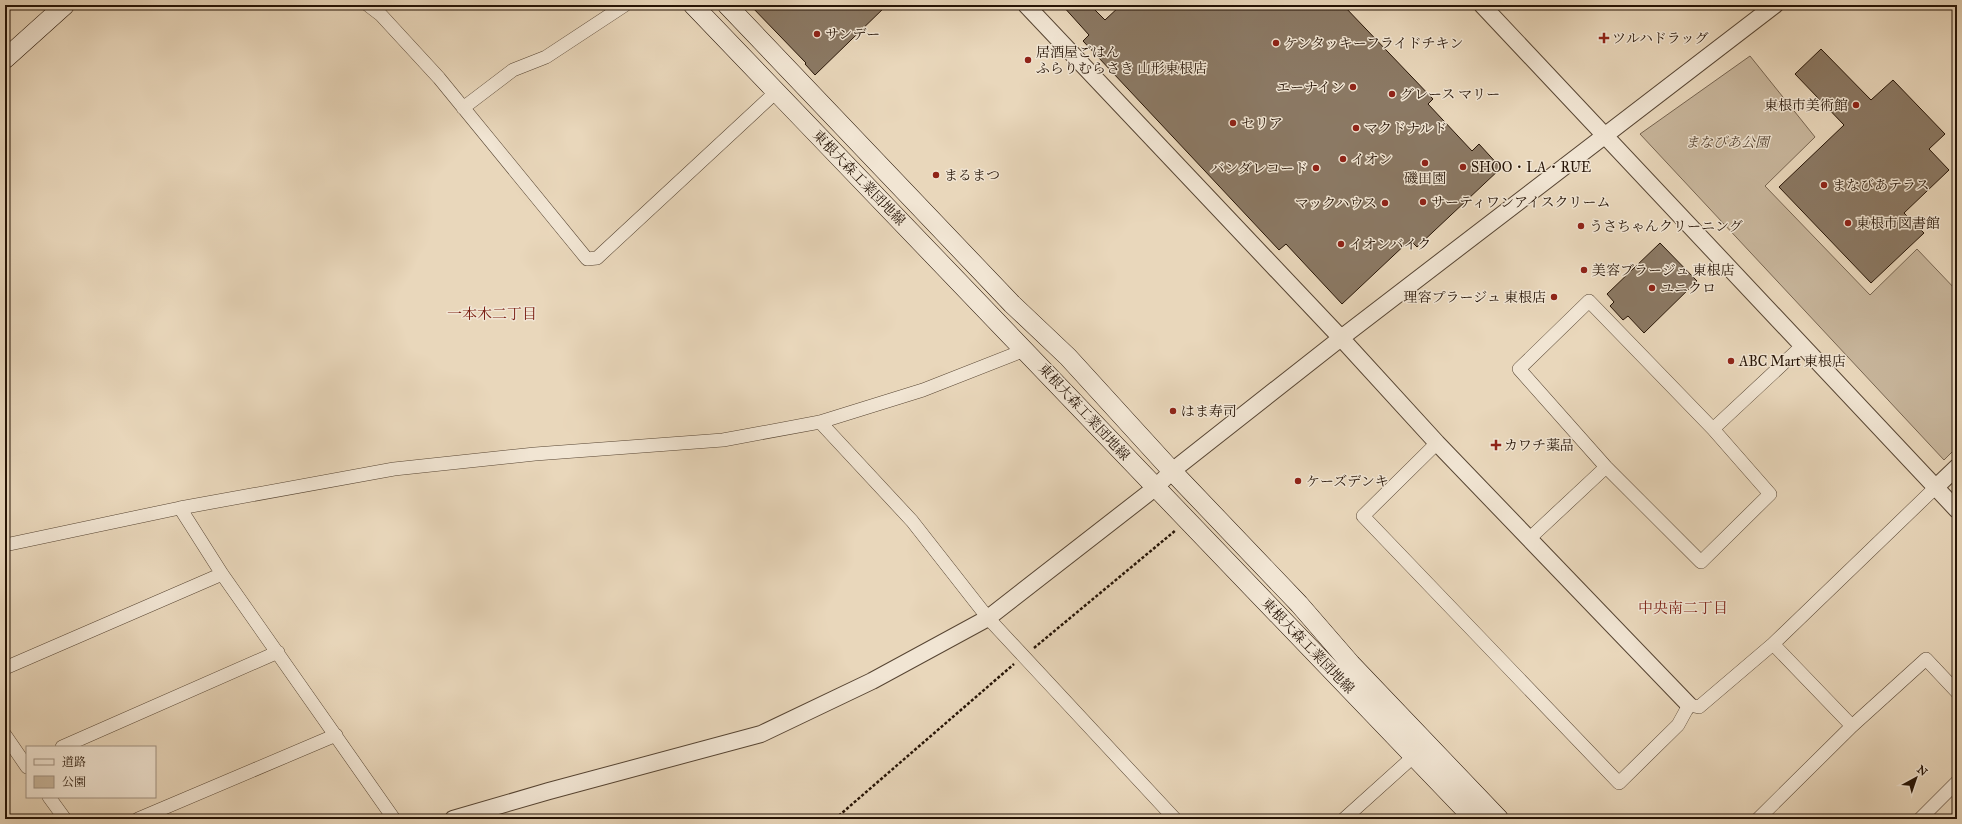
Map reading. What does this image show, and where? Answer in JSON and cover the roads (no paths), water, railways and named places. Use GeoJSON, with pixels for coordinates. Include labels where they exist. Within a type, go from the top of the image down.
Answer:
{"type":"FeatureCollection","features":[{"type":"Feature","properties":{"kind":"main road"},"geometry":{"type":"LineString","coordinates":[[5,59],[65,5]]}},
{"type":"Feature","properties":{"kind":"main road","name":"東根大森工業団地線"},"geometry":{"type":"LineString","coordinates":[[693,5],[1474,819]]}},
{"type":"Feature","properties":{"kind":"main road","name":"東根大森工業団地線"},"geometry":{"type":"LineString","coordinates":[[728,5],[1012,304],[1068,357],[1172,471],[1299,604],[1351,664],[1499,819]]}},
{"type":"Feature","properties":{"kind":"street"},"geometry":{"type":"LineString","coordinates":[[368,5],[382,15],[409,44],[587,260],[598,258],[776,92]]}},
{"type":"Feature","properties":{"kind":"street"},"geometry":{"type":"LineString","coordinates":[[463,108],[513,70],[533,60],[546,57],[625,5]]}},
{"type":"Feature","properties":{"kind":"street"},"geometry":{"type":"LineString","coordinates":[[1026,5],[1341,338],[1437,443],[1689,705],[1699,707],[1774,644],[1957,467]]}},
{"type":"Feature","properties":{"kind":"street"},"geometry":{"type":"LineString","coordinates":[[1482,5],[1957,510]]}},
{"type":"Feature","properties":{"kind":"street"},"geometry":{"type":"LineString","coordinates":[[454,819],[549,791],[761,734],[872,681],[988,618],[1155,488],[1172,471],[1341,338],[1775,5]]}},
{"type":"Feature","properties":{"kind":"street"},"geometry":{"type":"LineString","coordinates":[[1589,301],[1714,429],[1770,494],[1701,562],[1606,467],[1518,369],[1589,301]]}},
{"type":"Feature","properties":{"kind":"street"},"geometry":{"type":"LineString","coordinates":[[1714,429],[1802,346]]}},
{"type":"Feature","properties":{"kind":"street"},"geometry":{"type":"LineString","coordinates":[[5,545],[180,508],[394,469],[535,454],[723,440],[820,422],[923,390],[1025,350]]}},
{"type":"Feature","properties":{"kind":"street"},"geometry":{"type":"LineString","coordinates":[[820,422],[912,521],[988,618],[1175,819]]}},
{"type":"Feature","properties":{"kind":"street"},"geometry":{"type":"LineString","coordinates":[[1437,443],[1363,516],[1619,783],[1678,726],[1689,705]]}},
{"type":"Feature","properties":{"kind":"street"},"geometry":{"type":"LineString","coordinates":[[1530,538],[1606,467]]}},
{"type":"Feature","properties":{"kind":"street"},"geometry":{"type":"LineString","coordinates":[[180,508],[222,574],[394,819]]}},
{"type":"Feature","properties":{"kind":"street"},"geometry":{"type":"LineString","coordinates":[[5,668],[222,574]]}},
{"type":"Feature","properties":{"kind":"street"},"geometry":{"type":"LineString","coordinates":[[1774,644],[1852,726]]}},
{"type":"Feature","properties":{"kind":"street"},"geometry":{"type":"LineString","coordinates":[[64,746],[278,652]]}},
{"type":"Feature","properties":{"kind":"street"},"geometry":{"type":"LineString","coordinates":[[1758,819],[1852,726],[1926,659],[1957,692]]}},
{"type":"Feature","properties":{"kind":"street"},"geometry":{"type":"LineString","coordinates":[[5,735],[26,764]]}},
{"type":"Feature","properties":{"kind":"street"},"geometry":{"type":"LineString","coordinates":[[138,819],[336,735]]}},
{"type":"Feature","properties":{"kind":"street"},"geometry":{"type":"LineString","coordinates":[[1344,819],[1414,756]]}},
{"type":"Feature","properties":{"kind":"street"},"geometry":{"type":"LineString","coordinates":[[1920,819],[1957,782]]}},
{"type":"Feature","properties":{"kind":"street"},"geometry":{"type":"LineString","coordinates":[[50,798],[65,819]]}},
{"type":"Feature","properties":{"kind":"place","name":"サンデー"},"geometry":{"type":"Point","coordinates":[817,34]}},
{"type":"Feature","properties":{"kind":"place","name":"ツルハドラッグ"},"geometry":{"type":"Point","coordinates":[1604,38]}},
{"type":"Feature","properties":{"kind":"place","name":"ケンタッキーフライドチキン"},"geometry":{"type":"Point","coordinates":[1276,43]}},
{"type":"Feature","properties":{"kind":"place","name":"居酒屋ごはん ふらりむらさき 山形東根店"},"geometry":{"type":"Point","coordinates":[1028,60]}},
{"type":"Feature","properties":{"kind":"place","name":"エーナイン"},"geometry":{"type":"Point","coordinates":[1353,87]}},
{"type":"Feature","properties":{"kind":"place","name":"グレース マリー"},"geometry":{"type":"Point","coordinates":[1392,94]}},
{"type":"Feature","properties":{"kind":"place","name":"東根市美術館"},"geometry":{"type":"Point","coordinates":[1856,105]}},
{"type":"Feature","properties":{"kind":"place","name":"セリア"},"geometry":{"type":"Point","coordinates":[1233,123]}},
{"type":"Feature","properties":{"kind":"place","name":"マクドナルド"},"geometry":{"type":"Point","coordinates":[1356,128]}},
{"type":"Feature","properties":{"kind":"place","name":"イオン"},"geometry":{"type":"Point","coordinates":[1343,159]}},
{"type":"Feature","properties":{"kind":"place","name":"磯田園"},"geometry":{"type":"Point","coordinates":[1425,163]}},
{"type":"Feature","properties":{"kind":"place","name":"SHOO・LA・RUE"},"geometry":{"type":"Point","coordinates":[1463,167]}},
{"type":"Feature","properties":{"kind":"place","name":"バンダレコード"},"geometry":{"type":"Point","coordinates":[1316,168]}},
{"type":"Feature","properties":{"kind":"place","name":"まるまつ"},"geometry":{"type":"Point","coordinates":[936,175]}},
{"type":"Feature","properties":{"kind":"place","name":"まなびあテラス"},"geometry":{"type":"Point","coordinates":[1824,185]}},
{"type":"Feature","properties":{"kind":"place","name":"サーティワンアイスクリーム"},"geometry":{"type":"Point","coordinates":[1423,202]}},
{"type":"Feature","properties":{"kind":"place","name":"マックハウス"},"geometry":{"type":"Point","coordinates":[1385,203]}},
{"type":"Feature","properties":{"kind":"place","name":"東根市図書館"},"geometry":{"type":"Point","coordinates":[1848,223]}},
{"type":"Feature","properties":{"kind":"place","name":"うさちゃんクリーニング"},"geometry":{"type":"Point","coordinates":[1581,226]}},
{"type":"Feature","properties":{"kind":"place","name":"イオンバイク"},"geometry":{"type":"Point","coordinates":[1341,244]}},
{"type":"Feature","properties":{"kind":"place","name":"美容ブラージュ 東根店"},"geometry":{"type":"Point","coordinates":[1584,270]}},
{"type":"Feature","properties":{"kind":"place","name":"ユニクロ"},"geometry":{"type":"Point","coordinates":[1652,288]}},
{"type":"Feature","properties":{"kind":"place","name":"理容プラージュ 東根店"},"geometry":{"type":"Point","coordinates":[1554,297]}},
{"type":"Feature","properties":{"kind":"place","name":"ABC Mart 東根店"},"geometry":{"type":"Point","coordinates":[1731,361]}},
{"type":"Feature","properties":{"kind":"place","name":"はま寿司"},"geometry":{"type":"Point","coordinates":[1173,411]}},
{"type":"Feature","properties":{"kind":"place","name":"カワチ薬品"},"geometry":{"type":"Point","coordinates":[1496,445]}},
{"type":"Feature","properties":{"kind":"place","name":"ケーズデンキ"},"geometry":{"type":"Point","coordinates":[1298,481]}},
{"type":"Feature","properties":{"kind":"district","name":"一本木二丁目"},"geometry":{"type":"Point","coordinates":[492,314]}},
{"type":"Feature","properties":{"kind":"district","name":"中央南二丁目"},"geometry":{"type":"Point","coordinates":[1683,608]}},
{"type":"Feature","properties":{"kind":"park label","name":"まなびあ公園"},"geometry":{"type":"Point","coordinates":[1727,142]}}]}
